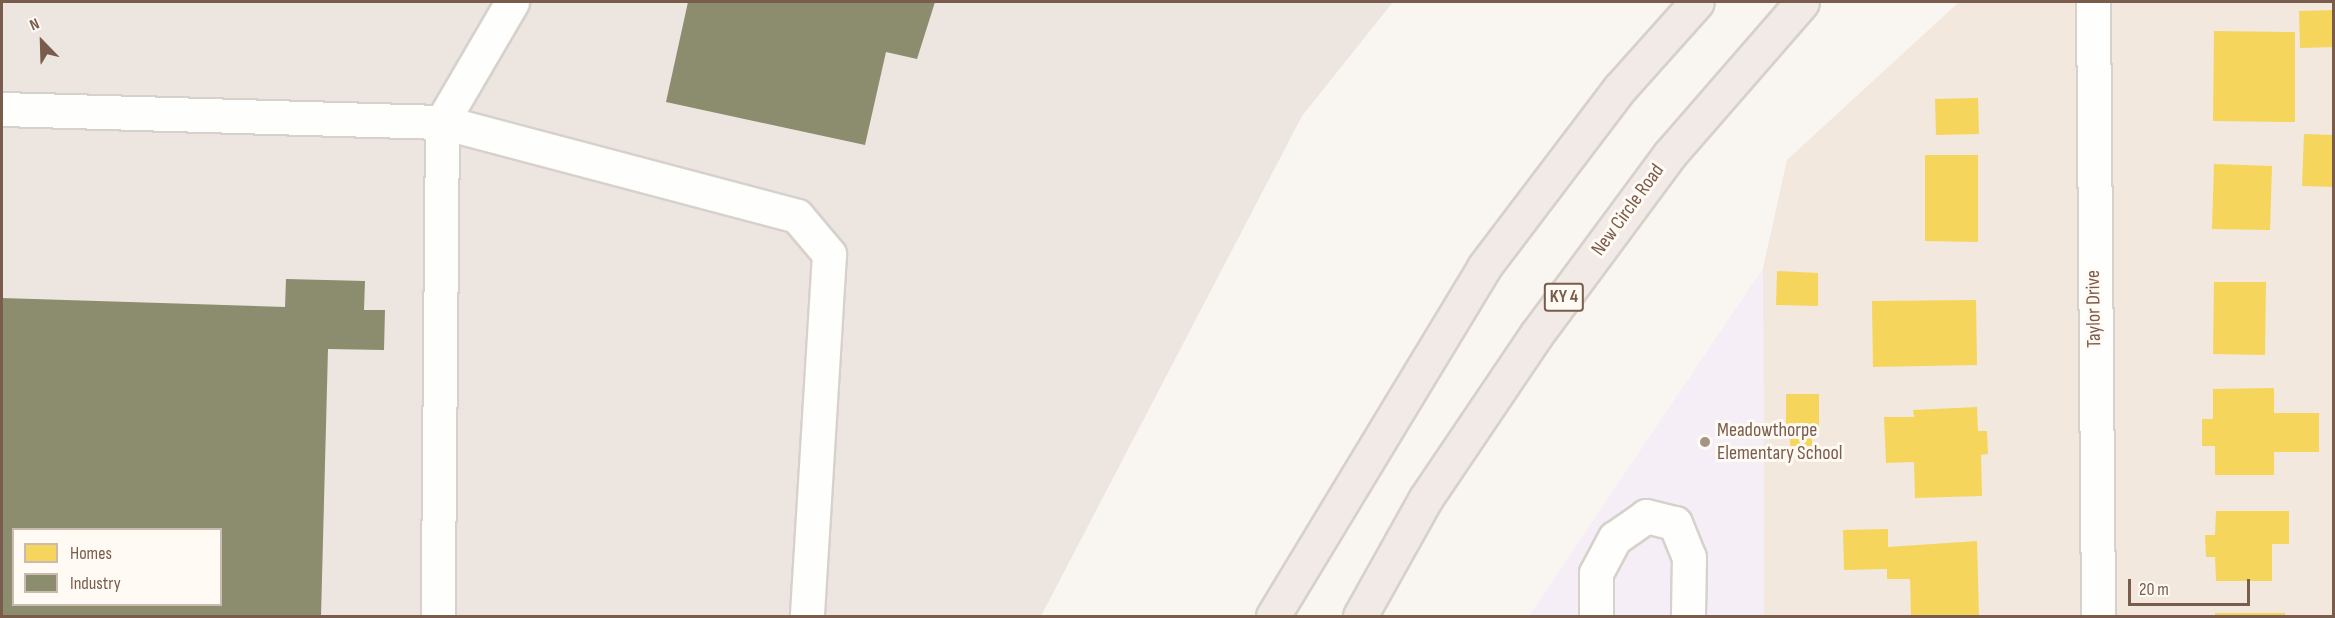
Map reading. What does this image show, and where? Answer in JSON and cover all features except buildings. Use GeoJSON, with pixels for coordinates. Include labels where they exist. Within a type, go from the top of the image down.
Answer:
{"type":"FeatureCollection","features":[{"type":"Feature","properties":{"kind":"highway"},"geometry":{"type":"LineString","coordinates":[[1273,616],[1484,267],[1620,88],[1697,2]]}},
{"type":"Feature","properties":{"kind":"highway","name":"New Circle Road"},"geometry":{"type":"LineString","coordinates":[[1360,616],[1426,498],[1536,335],[1670,154],[1802,2]]}},
{"type":"Feature","properties":{"kind":"street"},"geometry":{"type":"LineString","coordinates":[[438,616],[442,122],[512,2]]}},
{"type":"Feature","properties":{"kind":"street","name":"Taylor Drive"},"geometry":{"type":"LineString","coordinates":[[2093,2],[2098,616]]}},
{"type":"Feature","properties":{"kind":"street"},"geometry":{"type":"LineString","coordinates":[[2,109],[442,122],[797,216],[829,254],[807,616]]}},
{"type":"Feature","properties":{"kind":"street"},"geometry":{"type":"LineString","coordinates":[[1596,616],[1596,573],[1615,538],[1646,516],[1674,523],[1689,557],[1688,616]]}},
{"type":"Feature","properties":{"kind":"shaded area"},"geometry":{"type":"Polygon","coordinates":[[[2,2],[1393,2],[1302,116],[1041,616],[2,616],[2,2]]]}},
{"type":"Feature","properties":{"kind":"shaded area"},"geometry":{"type":"Polygon","coordinates":[[[1959,2],[2333,2],[2333,616],[1764,616],[1763,268],[1787,160],[1959,2]]]}},
{"type":"Feature","properties":{"kind":"shaded area","name":"Meadowthorpe Elementary School"},"geometry":{"type":"Polygon","coordinates":[[[1763,268],[1764,616],[1529,616],[1763,268]]]}},
{"type":"Feature","properties":{"kind":"place","name":"Meadowthorpe Elementary School"},"geometry":{"type":"Point","coordinates":[1705,442]}}]}
